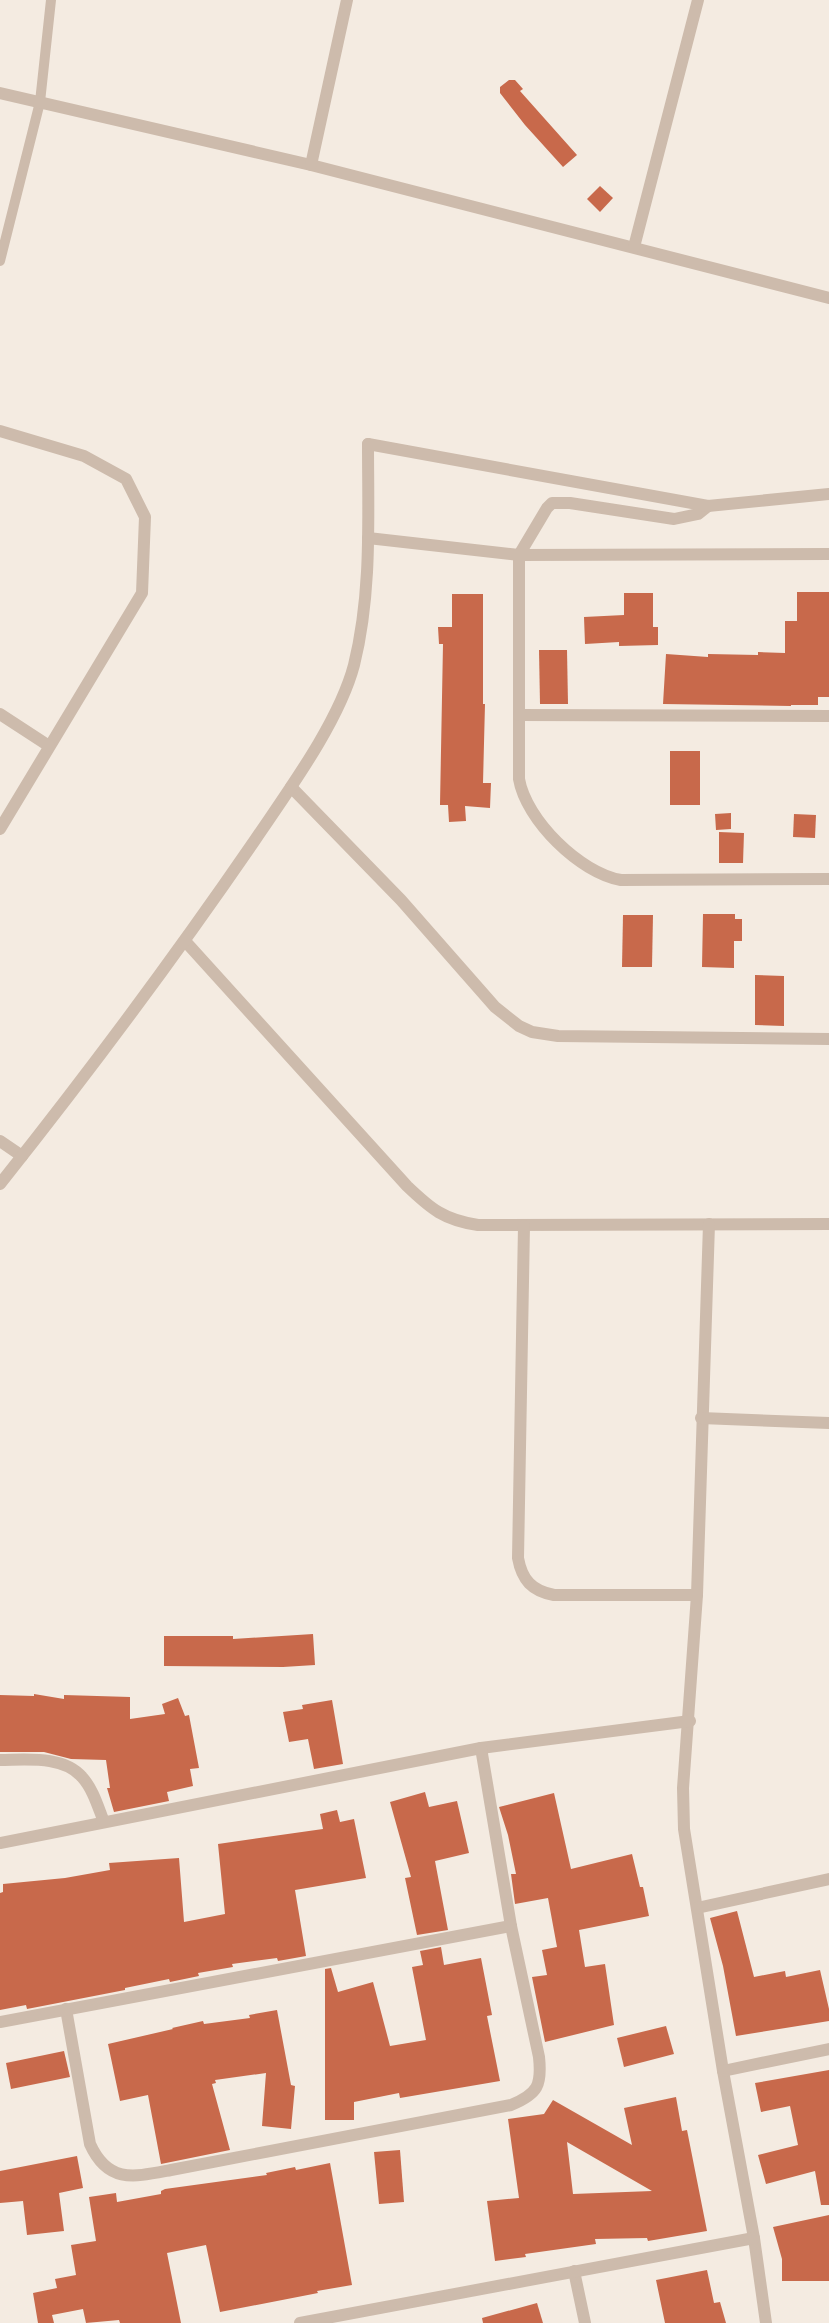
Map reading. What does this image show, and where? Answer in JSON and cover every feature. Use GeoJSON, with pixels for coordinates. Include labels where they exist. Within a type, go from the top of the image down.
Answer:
{"type":"FeatureCollection","features":[{"type":"Feature","properties":{"kind":"street"},"geometry":{"type":"LineString","coordinates":[[311,166],[347,0]]}},
{"type":"Feature","properties":{"kind":"street"},"geometry":{"type":"LineString","coordinates":[[634,247],[698,0]]}},
{"type":"Feature","properties":{"kind":"street"},"geometry":{"type":"LineString","coordinates":[[0,94],[311,166],[829,298]]}},
{"type":"Feature","properties":{"kind":"street"},"geometry":{"type":"LineString","coordinates":[[0,431],[84,456],[126,479],[145,517],[142,593],[0,829]]}},
{"type":"Feature","properties":{"kind":"street"},"geometry":{"type":"LineString","coordinates":[[0,1184],[185,941],[291,787],[338,704],[353,668],[364,621],[368,538],[368,444],[708,506],[829,494]]}},
{"type":"Feature","properties":{"kind":"street"},"geometry":{"type":"LineString","coordinates":[[708,506],[698,514],[674,519],[570,503],[552,503],[519,555],[519,779],[524,798],[562,847],[590,869],[602,875],[622,880],[829,879]]}},
{"type":"Feature","properties":{"kind":"street"},"geometry":{"type":"LineString","coordinates":[[368,538],[519,555],[829,554]]}},
{"type":"Feature","properties":{"kind":"street"},"geometry":{"type":"LineString","coordinates":[[0,714],[49,746]]}},
{"type":"Feature","properties":{"kind":"street"},"geometry":{"type":"LineString","coordinates":[[519,715],[829,716]]}},
{"type":"Feature","properties":{"kind":"street"},"geometry":{"type":"LineString","coordinates":[[291,787],[401,900],[495,1006],[519,1026],[532,1032],[558,1036],[829,1039]]}},
{"type":"Feature","properties":{"kind":"street"},"geometry":{"type":"LineString","coordinates":[[185,941],[425,1203],[438,1214],[458,1222],[478,1225],[661,1226],[829,1224]]}},
{"type":"Feature","properties":{"kind":"street"},"geometry":{"type":"LineString","coordinates":[[0,1141],[22,1156]]}},
{"type":"Feature","properties":{"kind":"street"},"geometry":{"type":"LineString","coordinates":[[709,1224],[701,1418],[697,1594],[683,1811],[696,1908],[723,2071],[754,2238],[766,2323]]}},
{"type":"Feature","properties":{"kind":"street"},"geometry":{"type":"LineString","coordinates":[[524,1226],[518,1558],[521,1572],[528,1584],[540,1592],[554,1595],[697,1594]]}},
{"type":"Feature","properties":{"kind":"street"},"geometry":{"type":"LineString","coordinates":[[701,1418],[829,1423]]}},
{"type":"Feature","properties":{"kind":"street"},"geometry":{"type":"LineString","coordinates":[[0,1843],[481,1748],[690,1721]]}},
{"type":"Feature","properties":{"kind":"street"},"geometry":{"type":"LineString","coordinates":[[66,2009],[90,2144],[97,2158],[108,2169],[122,2175],[138,2176],[171,2170],[472,2112],[526,2099],[537,2089],[541,2074],[511,1926],[481,1748]]}},
{"type":"Feature","properties":{"kind":"street"},"geometry":{"type":"LineString","coordinates":[[0,1760],[38,1760],[69,1767],[82,1776],[92,1793],[104,1822]]}},
{"type":"Feature","properties":{"kind":"street"},"geometry":{"type":"LineString","coordinates":[[696,1908],[829,1878]]}},
{"type":"Feature","properties":{"kind":"street"},"geometry":{"type":"LineString","coordinates":[[0,2022],[511,1926]]}},
{"type":"Feature","properties":{"kind":"street"},"geometry":{"type":"LineString","coordinates":[[723,2071],[829,2049]]}},
{"type":"Feature","properties":{"kind":"street"},"geometry":{"type":"LineString","coordinates":[[300,2323],[574,2270],[754,2238]]}},
{"type":"Feature","properties":{"kind":"street"},"geometry":{"type":"LineString","coordinates":[[574,2270],[585,2323]]}},
{"type":"Feature","properties":{"kind":"lane"},"geometry":{"type":"LineString","coordinates":[[0,261],[40,102],[51,0]]}},
{"type":"Feature","properties":{"kind":"building"},"geometry":{"type":"Polygon","coordinates":[[[509,80],[515,80],[523,89],[520,91],[577,155],[563,167],[525,125],[500,93],[500,87],[509,80]]]}},
{"type":"Feature","properties":{"kind":"building"},"geometry":{"type":"Polygon","coordinates":[[[600,186],[613,198],[600,212],[587,199],[600,186]]]}},
{"type":"Feature","properties":{"kind":"building"},"geometry":{"type":"Polygon","coordinates":[[[797,592],[829,592],[829,697],[818,697],[818,705],[663,704],[666,654],[708,657],[708,654],[758,655],[758,652],[785,653],[785,621],[797,621],[797,592]]]}},
{"type":"Feature","properties":{"kind":"building"},"geometry":{"type":"Polygon","coordinates":[[[624,593],[653,593],[653,627],[658,627],[658,645],[619,646],[619,642],[585,644],[584,617],[624,615],[624,593]]]}},
{"type":"Feature","properties":{"kind":"building"},"geometry":{"type":"Polygon","coordinates":[[[452,594],[483,594],[483,704],[485,704],[483,783],[491,783],[490,808],[465,806],[466,821],[449,822],[448,805],[440,805],[443,644],[439,644],[438,627],[452,627],[452,594]]]}},
{"type":"Feature","properties":{"kind":"building"},"geometry":{"type":"Polygon","coordinates":[[[539,650],[567,650],[568,704],[540,704],[539,650]]]}},
{"type":"Feature","properties":{"kind":"building"},"geometry":{"type":"Polygon","coordinates":[[[670,751],[700,751],[700,805],[670,805],[670,751]]]}},
{"type":"Feature","properties":{"kind":"building"},"geometry":{"type":"Polygon","coordinates":[[[731,813],[731,829],[716,830],[715,814],[731,813]]]}},
{"type":"Feature","properties":{"kind":"building"},"geometry":{"type":"Polygon","coordinates":[[[794,814],[816,815],[815,838],[793,837],[794,814]]]}},
{"type":"Feature","properties":{"kind":"building"},"geometry":{"type":"Polygon","coordinates":[[[719,832],[744,833],[743,863],[719,863],[719,832]]]}},
{"type":"Feature","properties":{"kind":"building"},"geometry":{"type":"Polygon","coordinates":[[[703,914],[735,914],[735,919],[742,919],[742,941],[734,941],[734,968],[702,967],[703,914]]]}},
{"type":"Feature","properties":{"kind":"building"},"geometry":{"type":"Polygon","coordinates":[[[623,915],[653,915],[652,967],[622,967],[623,915]]]}},
{"type":"Feature","properties":{"kind":"building"},"geometry":{"type":"Polygon","coordinates":[[[755,975],[784,976],[784,1026],[755,1025],[755,975]]]}},
{"type":"Feature","properties":{"kind":"building"},"geometry":{"type":"Polygon","coordinates":[[[313,1634],[315,1665],[283,1667],[164,1666],[164,1636],[233,1636],[233,1639],[313,1634]]]}},
{"type":"Feature","properties":{"kind":"building"},"geometry":{"type":"Polygon","coordinates":[[[34,1694],[64,1699],[64,1695],[130,1697],[130,1719],[165,1714],[162,1704],[178,1698],[185,1716],[189,1715],[199,1768],[190,1769],[193,1786],[167,1792],[169,1801],[114,1812],[107,1788],[110,1788],[106,1760],[71,1759],[44,1752],[0,1752],[0,1695],[34,1696],[34,1694]]]}},
{"type":"Feature","properties":{"kind":"building"},"geometry":{"type":"Polygon","coordinates":[[[332,1700],[343,1764],[314,1769],[308,1739],[289,1742],[283,1712],[303,1709],[302,1705],[332,1700]]]}},
{"type":"Feature","properties":{"kind":"building"},"geometry":{"type":"Polygon","coordinates":[[[425,1792],[429,1807],[457,1801],[469,1853],[435,1861],[448,1930],[417,1935],[405,1878],[411,1877],[390,1802],[425,1792]]]}},
{"type":"Feature","properties":{"kind":"building"},"geometry":{"type":"Polygon","coordinates":[[[554,1793],[571,1869],[632,1854],[640,1887],[643,1887],[649,1916],[579,1930],[585,1967],[605,1964],[614,2025],[545,2042],[532,1977],[547,1975],[542,1950],[557,1947],[548,1898],[515,1904],[511,1874],[516,1874],[508,1835],[499,1807],[554,1793]]]}},
{"type":"Feature","properties":{"kind":"building"},"geometry":{"type":"Polygon","coordinates":[[[337,1810],[340,1822],[354,1819],[366,1878],[295,1890],[306,1956],[278,1961],[277,1958],[232,1964],[233,1967],[198,1973],[199,1976],[170,1982],[169,1979],[125,1988],[125,1990],[27,2009],[26,2005],[0,2010],[0,1893],[3,1892],[3,1884],[65,1878],[110,1870],[109,1863],[179,1858],[184,1922],[225,1914],[218,1844],[323,1829],[320,1814],[337,1810]]]}},
{"type":"Feature","properties":{"kind":"building"},"geometry":{"type":"Polygon","coordinates":[[[737,1911],[754,1977],[785,1971],[786,1977],[820,1970],[829,2009],[829,2021],[736,2036],[723,1966],[710,1918],[737,1911]]]}},
{"type":"Feature","properties":{"kind":"building"},"geometry":{"type":"Polygon","coordinates":[[[441,1947],[444,1965],[481,1958],[492,2015],[487,2016],[500,2081],[400,2098],[399,2093],[354,2102],[354,2120],[325,2120],[325,1969],[331,1968],[338,1992],[373,1982],[390,2046],[426,2040],[412,1967],[423,1965],[420,1951],[441,1947]]]}},
{"type":"Feature","properties":{"kind":"building"},"geometry":{"type":"Polygon","coordinates":[[[277,2010],[291,2085],[295,2086],[291,2129],[262,2126],[266,2073],[215,2080],[216,2083],[212,2084],[230,2150],[161,2164],[148,2095],[120,2101],[108,2044],[203,2021],[204,2024],[250,2018],[249,2015],[277,2010]]]}},
{"type":"Feature","properties":{"kind":"building"},"geometry":{"type":"Polygon","coordinates":[[[666,2026],[674,2054],[624,2067],[617,2038],[666,2026]]]}},
{"type":"Feature","properties":{"kind":"building"},"geometry":{"type":"Polygon","coordinates":[[[64,2051],[70,2077],[11,2089],[6,2063],[64,2051]]]}},
{"type":"Feature","properties":{"kind":"building"},"geometry":{"type":"Polygon","coordinates":[[[829,2070],[829,2205],[821,2205],[815,2171],[766,2184],[758,2155],[798,2145],[790,2106],[761,2112],[755,2083],[829,2070]]]}},
{"type":"Feature","properties":{"kind":"building"},"geometry":{"type":"Polygon","coordinates":[[[676,2097],[682,2131],[687,2130],[707,2231],[648,2241],[647,2238],[595,2239],[596,2244],[525,2254],[526,2257],[495,2261],[487,2201],[519,2198],[508,2119],[544,2114],[553,2100],[632,2145],[624,2108],[676,2097]],[[567,2142],[573,2194],[652,2191],[567,2142]]]}},
{"type":"Feature","properties":{"kind":"building"},"geometry":{"type":"Polygon","coordinates":[[[400,2150],[404,2202],[379,2204],[374,2152],[400,2150]]]}},
{"type":"Feature","properties":{"kind":"building"},"geometry":{"type":"Polygon","coordinates":[[[77,2156],[83,2188],[59,2193],[64,2231],[27,2235],[23,2201],[0,2203],[0,2171],[77,2156]]]}},
{"type":"Feature","properties":{"kind":"building"},"geometry":{"type":"Polygon","coordinates":[[[330,2163],[352,2285],[220,2312],[206,2245],[167,2253],[181,2323],[120,2323],[119,2320],[86,2323],[83,2309],[52,2315],[54,2323],[38,2323],[33,2293],[57,2288],[55,2279],[76,2275],[71,2245],[96,2241],[89,2197],[116,2193],[117,2202],[161,2194],[161,2191],[165,2189],[267,2175],[266,2173],[295,2167],[296,2170],[330,2163]]]}},
{"type":"Feature","properties":{"kind":"building"},"geometry":{"type":"Polygon","coordinates":[[[829,2215],[829,2281],[782,2281],[782,2259],[773,2227],[829,2215]]]}},
{"type":"Feature","properties":{"kind":"building"},"geometry":{"type":"Polygon","coordinates":[[[707,2270],[714,2303],[720,2302],[726,2323],[665,2323],[656,2280],[707,2270]]]}},
{"type":"Feature","properties":{"kind":"building"},"geometry":{"type":"Polygon","coordinates":[[[537,2303],[543,2323],[483,2323],[482,2318],[537,2303]]]}}]}
